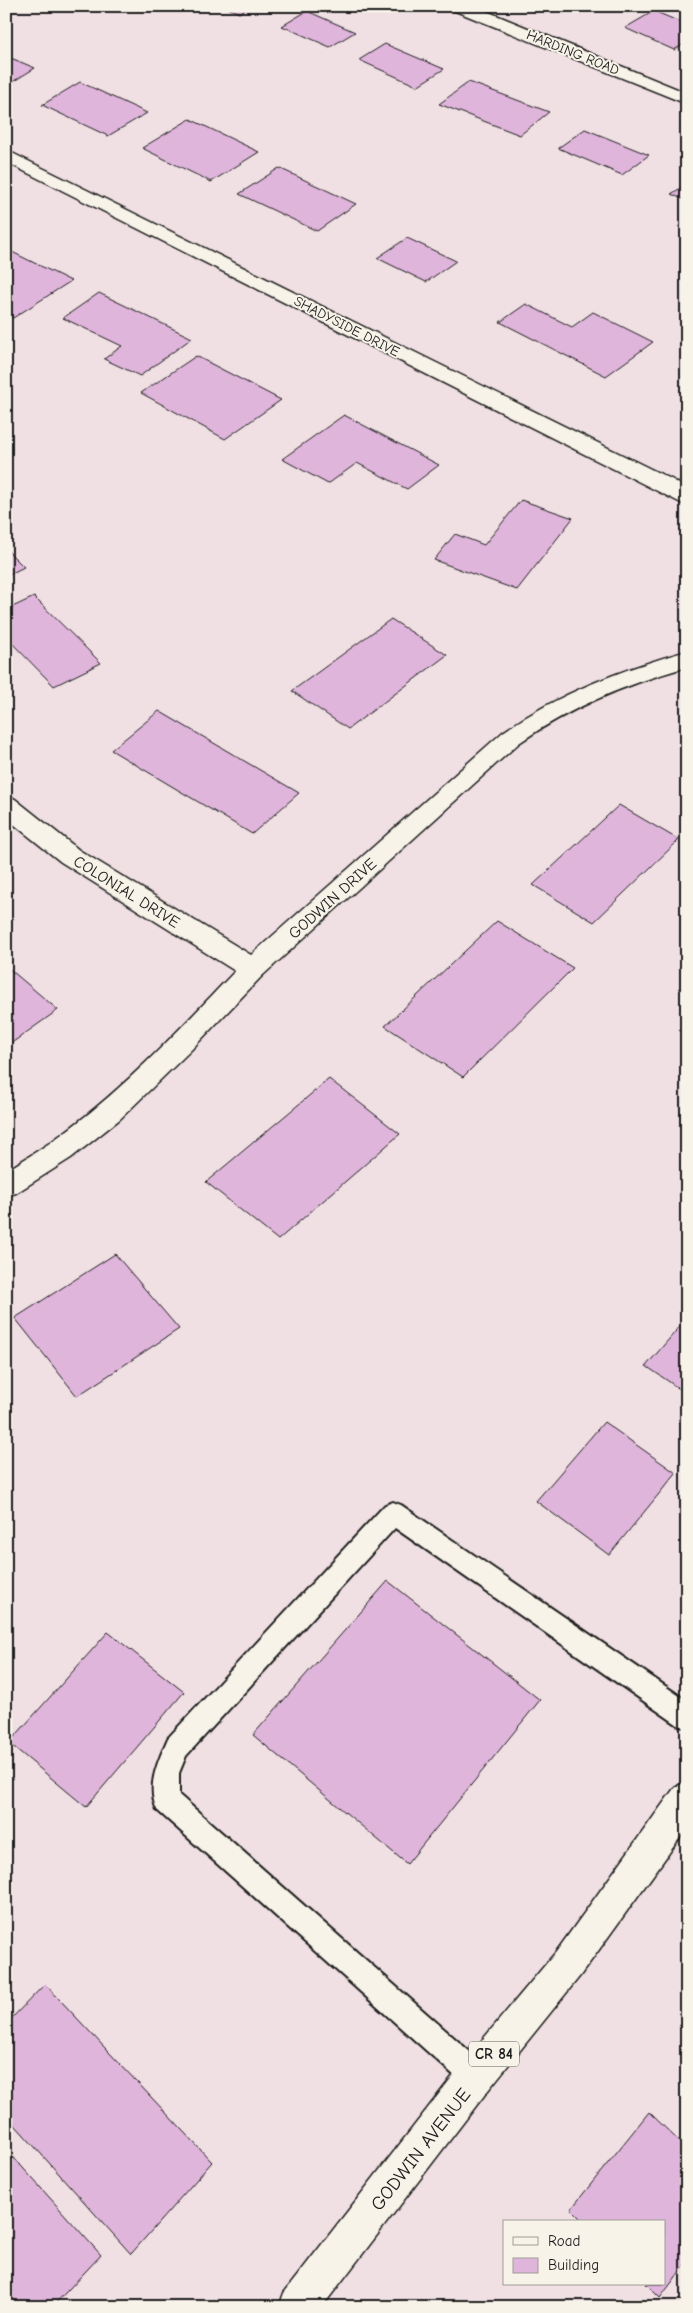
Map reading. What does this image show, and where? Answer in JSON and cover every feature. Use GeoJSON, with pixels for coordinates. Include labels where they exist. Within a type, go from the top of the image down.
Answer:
{"type":"FeatureCollection","features":[{"type":"Feature","properties":{"kind":"street","name":"HARDING ROAD"},"geometry":{"type":"LineString","coordinates":[[459,6],[687,99]]}},
{"type":"Feature","properties":{"kind":"street","name":"SHADYSIDE DRIVE"},"geometry":{"type":"LineString","coordinates":[[6,155],[647,476],[687,499]]}},
{"type":"Feature","properties":{"kind":"street","name":"GODWIN DRIVE"},"geometry":{"type":"LineString","coordinates":[[6,1185],[61,1150],[110,1110],[182,1043],[253,969],[460,783],[485,757],[527,725],[573,698],[615,681],[687,659]]}},
{"type":"Feature","properties":{"kind":"street","name":"COLONIAL DRIVE"},"geometry":{"type":"LineString","coordinates":[[6,805],[70,856],[253,969]]}},
{"type":"Feature","properties":{"kind":"street","name":"GODWIN AVENUE"},"geometry":{"type":"LineString","coordinates":[[298,2307],[476,2076],[568,1964],[687,1799]]}},
{"type":"Feature","properties":{"kind":"lane"},"geometry":{"type":"LineString","coordinates":[[476,2076],[166,1802],[166,1773],[177,1747],[392,1513],[687,1716]]}},
{"type":"Feature","properties":{"kind":"building"},"geometry":{"type":"Polygon","coordinates":[[[224,6],[251,6],[239,13],[224,6]]]}},
{"type":"Feature","properties":{"kind":"building"},"geometry":{"type":"Polygon","coordinates":[[[307,11],[355,32],[330,47],[282,26],[307,11]]]}},
{"type":"Feature","properties":{"kind":"building"},"geometry":{"type":"Polygon","coordinates":[[[654,11],[687,25],[687,42],[674,50],[625,28],[654,11]]]}},
{"type":"Feature","properties":{"kind":"building"},"geometry":{"type":"Polygon","coordinates":[[[385,44],[444,69],[417,86],[359,60],[385,44]]]}},
{"type":"Feature","properties":{"kind":"building"},"geometry":{"type":"Polygon","coordinates":[[[6,56],[35,68],[6,86],[6,56]]]}},
{"type":"Feature","properties":{"kind":"building"},"geometry":{"type":"Polygon","coordinates":[[[80,82],[147,113],[108,136],[42,105],[80,82]]]}},
{"type":"Feature","properties":{"kind":"building"},"geometry":{"type":"Polygon","coordinates":[[[469,82],[549,112],[520,135],[439,104],[469,82]]]}},
{"type":"Feature","properties":{"kind":"building"},"geometry":{"type":"Polygon","coordinates":[[[190,119],[259,152],[211,182],[142,148],[190,119]]]}},
{"type":"Feature","properties":{"kind":"building"},"geometry":{"type":"Polygon","coordinates":[[[585,129],[649,155],[622,175],[558,148],[585,129]]]}},
{"type":"Feature","properties":{"kind":"building"},"geometry":{"type":"Polygon","coordinates":[[[279,168],[356,204],[317,231],[239,194],[279,168]]]}},
{"type":"Feature","properties":{"kind":"building"},"geometry":{"type":"Polygon","coordinates":[[[687,184],[687,201],[671,194],[687,184]]]}},
{"type":"Feature","properties":{"kind":"building"},"geometry":{"type":"Polygon","coordinates":[[[407,238],[456,261],[426,282],[377,258],[407,238]]]}},
{"type":"Feature","properties":{"kind":"building"},"geometry":{"type":"Polygon","coordinates":[[[6,249],[71,281],[13,318],[6,315],[6,290],[8,289],[6,288],[6,249]]]}},
{"type":"Feature","properties":{"kind":"building"},"geometry":{"type":"Polygon","coordinates":[[[99,293],[192,338],[140,376],[104,359],[122,346],[63,318],[99,293]]]}},
{"type":"Feature","properties":{"kind":"building"},"geometry":{"type":"Polygon","coordinates":[[[526,304],[572,327],[593,312],[653,342],[606,376],[500,322],[526,304]]]}},
{"type":"Feature","properties":{"kind":"building"},"geometry":{"type":"Polygon","coordinates":[[[196,356],[281,400],[225,439],[141,393],[196,356]]]}},
{"type":"Feature","properties":{"kind":"building"},"geometry":{"type":"Polygon","coordinates":[[[344,415],[439,465],[407,489],[357,463],[328,484],[282,459],[344,415]]]}},
{"type":"Feature","properties":{"kind":"building"},"geometry":{"type":"Polygon","coordinates":[[[521,500],[573,518],[517,590],[434,560],[455,534],[484,545],[521,500]]]}},
{"type":"Feature","properties":{"kind":"building"},"geometry":{"type":"Polygon","coordinates":[[[6,549],[24,567],[6,576],[6,549]]]}},
{"type":"Feature","properties":{"kind":"building"},"geometry":{"type":"Polygon","coordinates":[[[34,597],[101,663],[54,686],[6,637],[6,610],[34,597]]]}},
{"type":"Feature","properties":{"kind":"building"},"geometry":{"type":"Polygon","coordinates":[[[391,619],[447,655],[348,729],[292,691],[391,619]]]}},
{"type":"Feature","properties":{"kind":"building"},"geometry":{"type":"Polygon","coordinates":[[[159,711],[299,793],[252,834],[111,750],[159,711]]]}},
{"type":"Feature","properties":{"kind":"building"},"geometry":{"type":"Polygon","coordinates":[[[619,805],[679,840],[594,922],[533,885],[619,805]]]}},
{"type":"Feature","properties":{"kind":"building"},"geometry":{"type":"Polygon","coordinates":[[[497,921],[573,968],[463,1077],[385,1026],[497,921]]]}},
{"type":"Feature","properties":{"kind":"building"},"geometry":{"type":"Polygon","coordinates":[[[6,966],[58,1010],[6,1047],[6,966]]]}},
{"type":"Feature","properties":{"kind":"building"},"geometry":{"type":"Polygon","coordinates":[[[329,1079],[400,1134],[278,1240],[206,1182],[329,1079]]]}},
{"type":"Feature","properties":{"kind":"building"},"geometry":{"type":"Polygon","coordinates":[[[115,1254],[179,1329],[77,1396],[15,1318],[115,1254]]]}},
{"type":"Feature","properties":{"kind":"building"},"geometry":{"type":"Polygon","coordinates":[[[687,1318],[687,1394],[646,1366],[687,1318]]]}},
{"type":"Feature","properties":{"kind":"building"},"geometry":{"type":"Polygon","coordinates":[[[604,1422],[676,1473],[609,1555],[536,1501],[604,1422]]]}},
{"type":"Feature","properties":{"kind":"building"},"geometry":{"type":"Polygon","coordinates":[[[388,1581],[540,1700],[407,1864],[253,1735],[388,1581]]]}},
{"type":"Feature","properties":{"kind":"building"},"geometry":{"type":"Polygon","coordinates":[[[108,1632],[184,1692],[86,1807],[9,1743],[108,1632]]]}},
{"type":"Feature","properties":{"kind":"building"},"geometry":{"type":"Polygon","coordinates":[[[45,1984],[212,2162],[131,2254],[6,2115],[6,2024],[45,1984]]]}},
{"type":"Feature","properties":{"kind":"building"},"geometry":{"type":"Polygon","coordinates":[[[649,2112],[687,2149],[687,2262],[660,2298],[648,2286],[666,2286],[666,2220],[582,2220],[571,2209],[649,2112]]]}},
{"type":"Feature","properties":{"kind":"building"},"geometry":{"type":"Polygon","coordinates":[[[6,2149],[101,2255],[52,2307],[6,2307],[6,2149]]]}}]}
